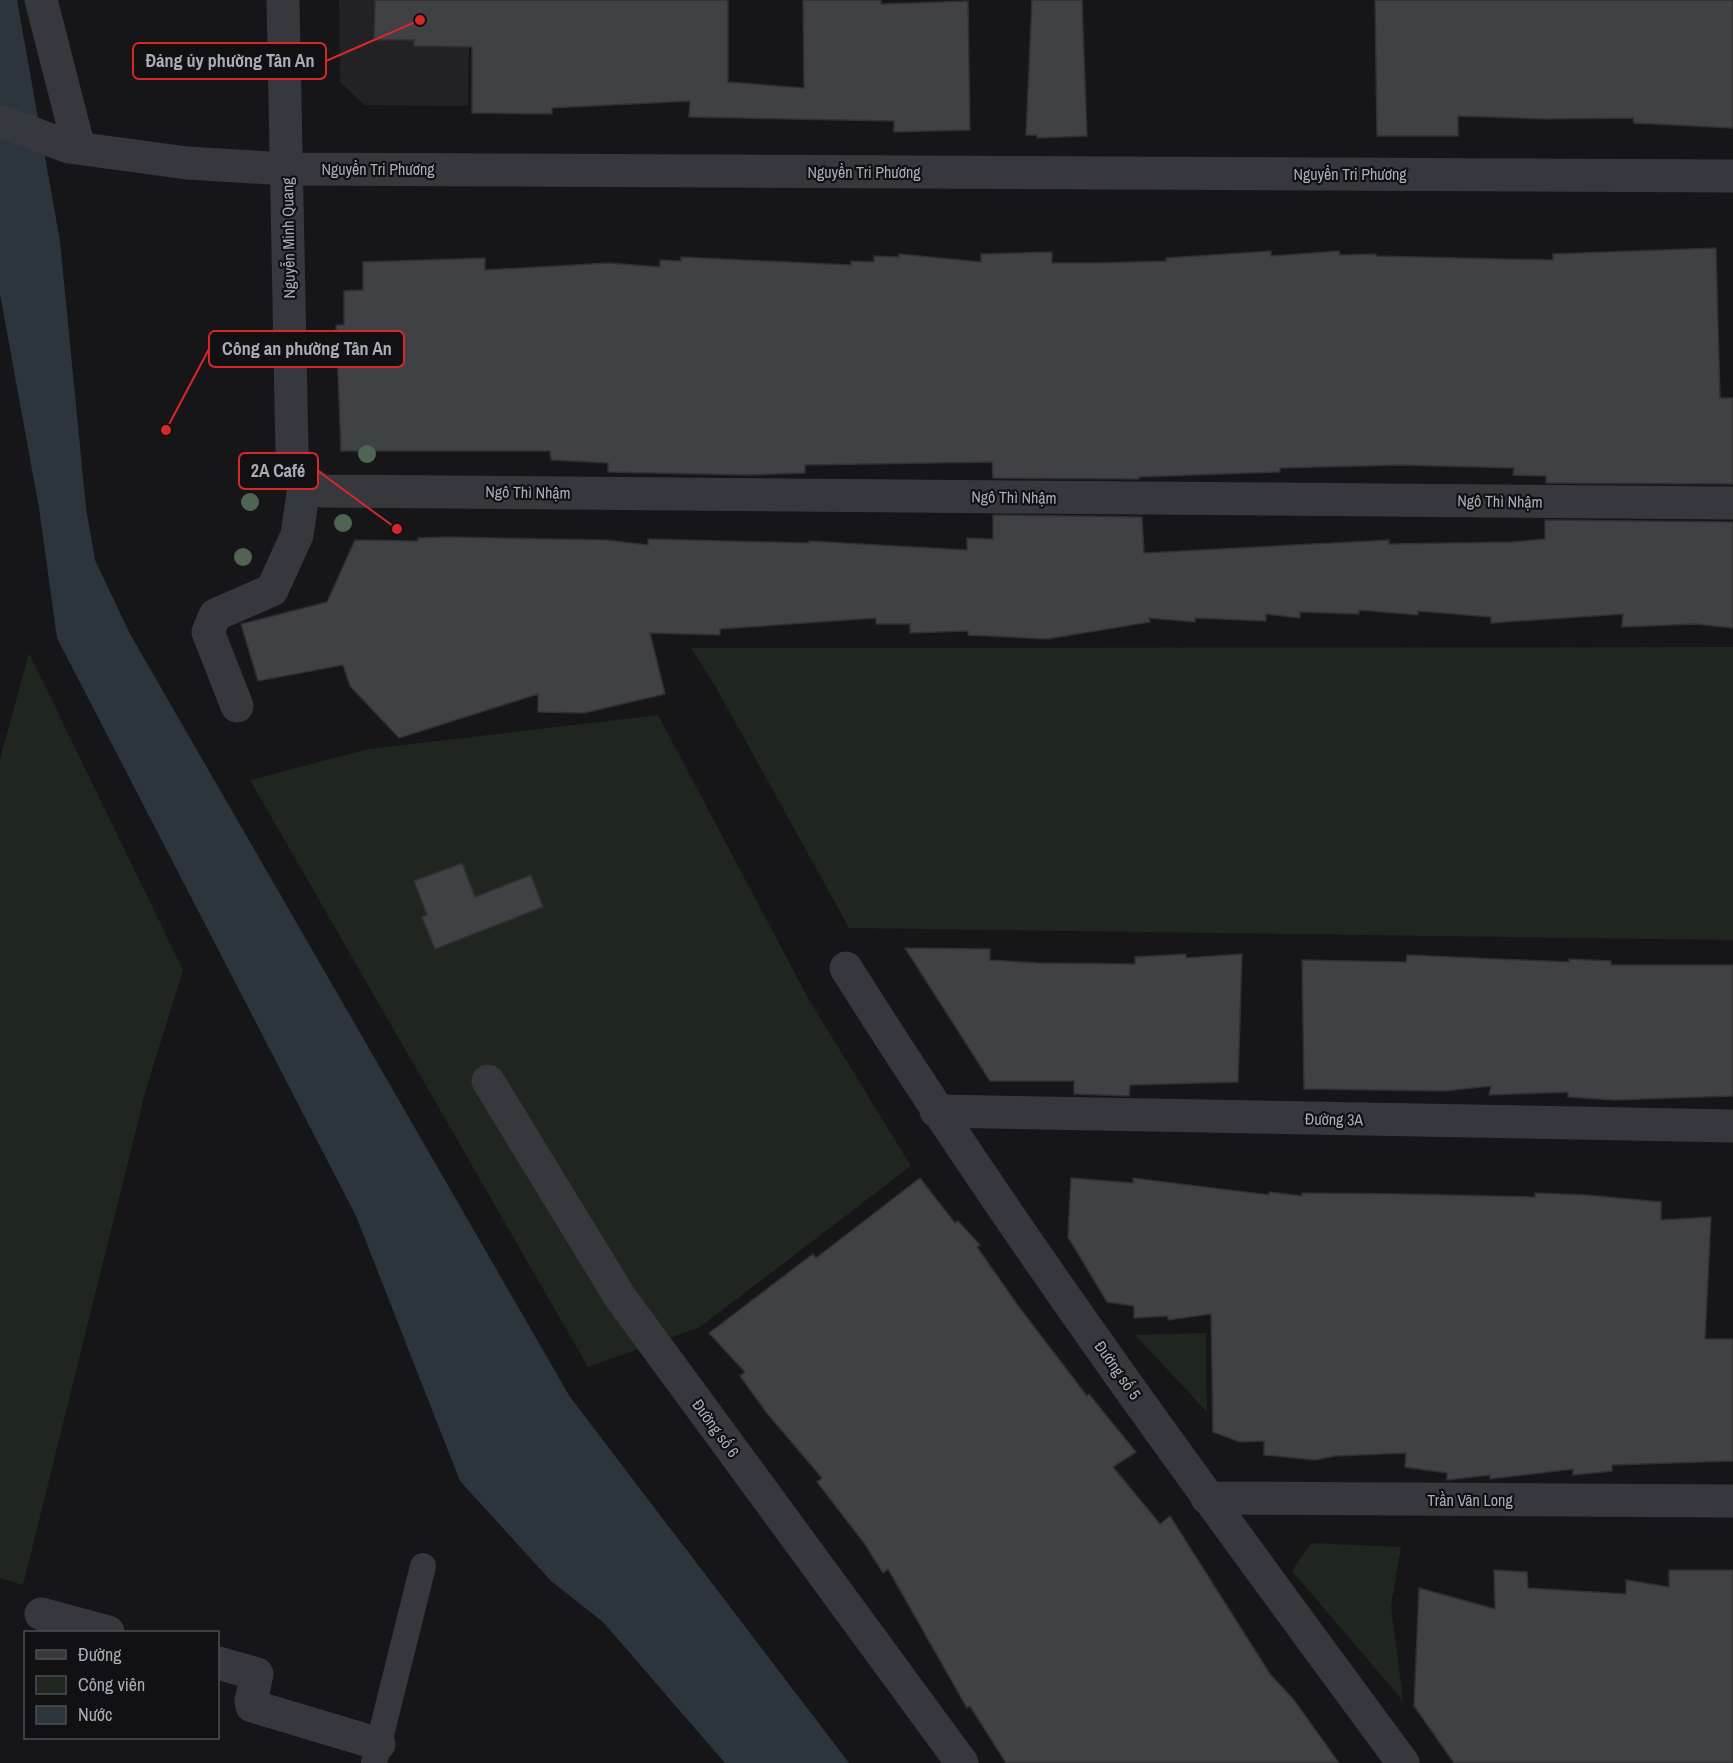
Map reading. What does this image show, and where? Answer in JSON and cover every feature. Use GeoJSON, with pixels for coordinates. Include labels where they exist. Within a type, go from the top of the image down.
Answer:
{"type":"FeatureCollection","features":[{"type":"Feature","properties":{"kind":"street"},"geometry":{"type":"LineString","coordinates":[[41,0],[74,147]]}},
{"type":"Feature","properties":{"kind":"street","name":"Nguyễn Minh Quang"},"geometry":{"type":"LineString","coordinates":[[237,706],[208,632],[215,615],[272,590],[297,535],[301,478],[292,452],[283,0]]}},
{"type":"Feature","properties":{"kind":"street","name":"Nguyển Tri Phương"},"geometry":{"type":"LineString","coordinates":[[0,121],[74,147],[187,164],[287,169],[1733,176]]}},
{"type":"Feature","properties":{"kind":"street","name":"Ngô Thì Nhậm"},"geometry":{"type":"LineString","coordinates":[[301,478],[322,491],[1733,503]]}},
{"type":"Feature","properties":{"kind":"street","name":"Đường số 5"},"geometry":{"type":"LineString","coordinates":[[846,968],[936,1111],[1207,1498],[1403,1763]]}},
{"type":"Feature","properties":{"kind":"street","name":"Đường số 6"},"geometry":{"type":"LineString","coordinates":[[488,1081],[620,1298],[962,1763]]}},
{"type":"Feature","properties":{"kind":"street","name":"Đường 3A"},"geometry":{"type":"LineString","coordinates":[[936,1111],[1733,1126]]}},
{"type":"Feature","properties":{"kind":"street","name":"Trần Văn Long"},"geometry":{"type":"LineString","coordinates":[[1207,1498],[1733,1501]]}},
{"type":"Feature","properties":{"kind":"street"},"geometry":{"type":"LineString","coordinates":[[41,1614],[104,1631]]}},
{"type":"Feature","properties":{"kind":"street"},"geometry":{"type":"LineString","coordinates":[[219,1663],[257,1674],[252,1706],[376,1754]]}},
{"type":"Feature","properties":{"kind":"lane"},"geometry":{"type":"LineString","coordinates":[[376,1754],[423,1566]]}},
{"type":"Feature","properties":{"kind":"shaded area"},"geometry":{"type":"Polygon","coordinates":[[[339,0],[470,0],[468,106],[365,105],[340,82],[339,0]]]}},
{"type":"Feature","properties":{"kind":"green space"},"geometry":{"type":"Polygon","coordinates":[[[1733,647],[1733,940],[849,928],[718,691],[691,648],[1733,647]]]}},
{"type":"Feature","properties":{"kind":"green space"},"geometry":{"type":"Polygon","coordinates":[[[29,653],[183,970],[145,1093],[23,1585],[0,1578],[0,759],[29,653]]]}},
{"type":"Feature","properties":{"kind":"green space"},"geometry":{"type":"Polygon","coordinates":[[[658,715],[808,998],[911,1166],[700,1327],[588,1367],[250,780],[369,749],[658,715]]]}},
{"type":"Feature","properties":{"kind":"green space"},"geometry":{"type":"Polygon","coordinates":[[[1206,1333],[1207,1412],[1135,1335],[1206,1333]]]}},
{"type":"Feature","properties":{"kind":"green space"},"geometry":{"type":"Polygon","coordinates":[[[1311,1543],[1401,1547],[1391,1606],[1403,1701],[1292,1571],[1311,1543]]]}},
{"type":"Feature","properties":{"kind":"water"},"geometry":{"type":"Polygon","coordinates":[[[0,0],[17,0],[60,241],[86,508],[95,560],[130,634],[570,1397],[849,1763],[725,1763],[603,1622],[551,1581],[460,1481],[356,1216],[57,638],[39,508],[0,294],[0,0]]]}},
{"type":"Feature","properties":{"kind":"building"},"geometry":{"type":"Polygon","coordinates":[[[375,0],[728,0],[728,82],[804,88],[803,0],[881,0],[881,4],[968,1],[970,130],[894,132],[894,121],[689,117],[690,101],[552,108],[552,114],[472,113],[472,47],[414,46],[414,40],[374,40],[375,0]]]}},
{"type":"Feature","properties":{"kind":"building"},"geometry":{"type":"Polygon","coordinates":[[[1032,0],[1082,0],[1087,136],[1037,138],[1037,135],[1026,135],[1032,0]]]}},
{"type":"Feature","properties":{"kind":"building"},"geometry":{"type":"Polygon","coordinates":[[[1375,0],[1733,0],[1733,128],[1634,123],[1633,118],[1544,119],[1458,116],[1458,136],[1377,136],[1375,0]]]}},
{"type":"Feature","properties":{"kind":"building"},"geometry":{"type":"Polygon","coordinates":[[[1716,248],[1720,398],[1733,398],[1733,484],[1546,483],[1546,476],[1513,475],[1514,468],[1401,465],[1280,468],[1280,472],[1139,477],[1139,479],[993,478],[992,462],[805,465],[805,473],[746,475],[608,472],[608,463],[551,460],[550,451],[341,451],[336,325],[344,325],[344,291],[363,290],[363,262],[485,258],[485,270],[609,263],[660,267],[660,260],[681,261],[681,257],[851,265],[851,261],[874,262],[874,256],[899,257],[899,254],[981,262],[981,254],[1052,252],[1052,263],[1098,263],[1166,261],[1166,258],[1271,251],[1271,256],[1339,251],[1340,255],[1376,254],[1376,256],[1553,260],[1553,254],[1716,248]]]}},
{"type":"Feature","properties":{"kind":"building"},"geometry":{"type":"Polygon","coordinates":[[[993,515],[1142,517],[1144,553],[1389,540],[1389,544],[1512,542],[1545,539],[1545,520],[1733,522],[1733,628],[1695,624],[1622,627],[1623,614],[1491,623],[1491,617],[1418,611],[1418,615],[1359,610],[1359,614],[1300,612],[1300,618],[1266,614],[1266,621],[1195,618],[1195,622],[1149,618],[1150,622],[1047,639],[968,635],[968,631],[910,633],[910,624],[876,624],[876,618],[720,629],[720,635],[650,633],[665,694],[584,713],[538,712],[538,694],[399,738],[350,686],[343,665],[258,681],[241,624],[327,602],[355,540],[418,541],[418,538],[447,537],[606,540],[648,545],[648,539],[809,543],[809,541],[967,550],[967,538],[993,539],[993,515]]]}},
{"type":"Feature","properties":{"kind":"building"},"geometry":{"type":"Polygon","coordinates":[[[462,863],[475,897],[531,875],[543,907],[435,949],[422,917],[427,915],[414,881],[462,863]]]}},
{"type":"Feature","properties":{"kind":"building"},"geometry":{"type":"Polygon","coordinates":[[[905,948],[990,949],[990,960],[1038,963],[1135,964],[1135,957],[1186,954],[1186,958],[1242,954],[1238,1082],[1130,1085],[1129,1096],[1074,1094],[1074,1081],[990,1081],[905,948]]]}},
{"type":"Feature","properties":{"kind":"building"},"geometry":{"type":"Polygon","coordinates":[[[1407,955],[1569,962],[1569,959],[1611,961],[1611,965],[1733,965],[1733,1096],[1614,1100],[1568,1097],[1568,1092],[1489,1095],[1491,1086],[1445,1091],[1304,1089],[1302,960],[1406,962],[1407,955]]]}},
{"type":"Feature","properties":{"kind":"building"},"geometry":{"type":"Polygon","coordinates":[[[920,1178],[955,1223],[958,1221],[980,1245],[977,1247],[1019,1307],[1087,1396],[1089,1394],[1136,1452],[1113,1467],[1160,1524],[1170,1516],[1270,1674],[1294,1700],[1339,1763],[1006,1763],[970,1706],[967,1708],[888,1569],[883,1573],[864,1543],[817,1482],[822,1478],[766,1412],[740,1376],[745,1372],[709,1333],[813,1254],[816,1258],[920,1178]]]}},
{"type":"Feature","properties":{"kind":"building"},"geometry":{"type":"Polygon","coordinates":[[[1071,1178],[1133,1183],[1133,1178],[1269,1195],[1269,1192],[1302,1196],[1302,1193],[1535,1197],[1535,1193],[1586,1195],[1661,1202],[1661,1220],[1711,1217],[1705,1339],[1733,1339],[1733,1461],[1612,1465],[1612,1471],[1573,1475],[1573,1469],[1490,1479],[1490,1475],[1447,1480],[1447,1473],[1405,1467],[1406,1453],[1335,1456],[1315,1460],[1264,1455],[1264,1441],[1240,1442],[1213,1432],[1211,1314],[1168,1320],[1168,1316],[1134,1318],[1134,1306],[1107,1302],[1068,1237],[1071,1178]]]}},
{"type":"Feature","properties":{"kind":"building"},"geometry":{"type":"Polygon","coordinates":[[[1494,1570],[1527,1572],[1528,1588],[1626,1594],[1626,1580],[1669,1587],[1669,1570],[1733,1570],[1733,1763],[1454,1763],[1414,1706],[1419,1588],[1495,1609],[1494,1570]]]}},
{"type":"Feature","properties":{"kind":"place","name":"Đảng ủy phường Tân An"},"geometry":{"type":"Point","coordinates":[420,20]}},
{"type":"Feature","properties":{"kind":"place","name":"Công an phường Tân An"},"geometry":{"type":"Point","coordinates":[166,430]}},
{"type":"Feature","properties":{"kind":"place","name":"2A Café"},"geometry":{"type":"Point","coordinates":[397,529]}}]}
